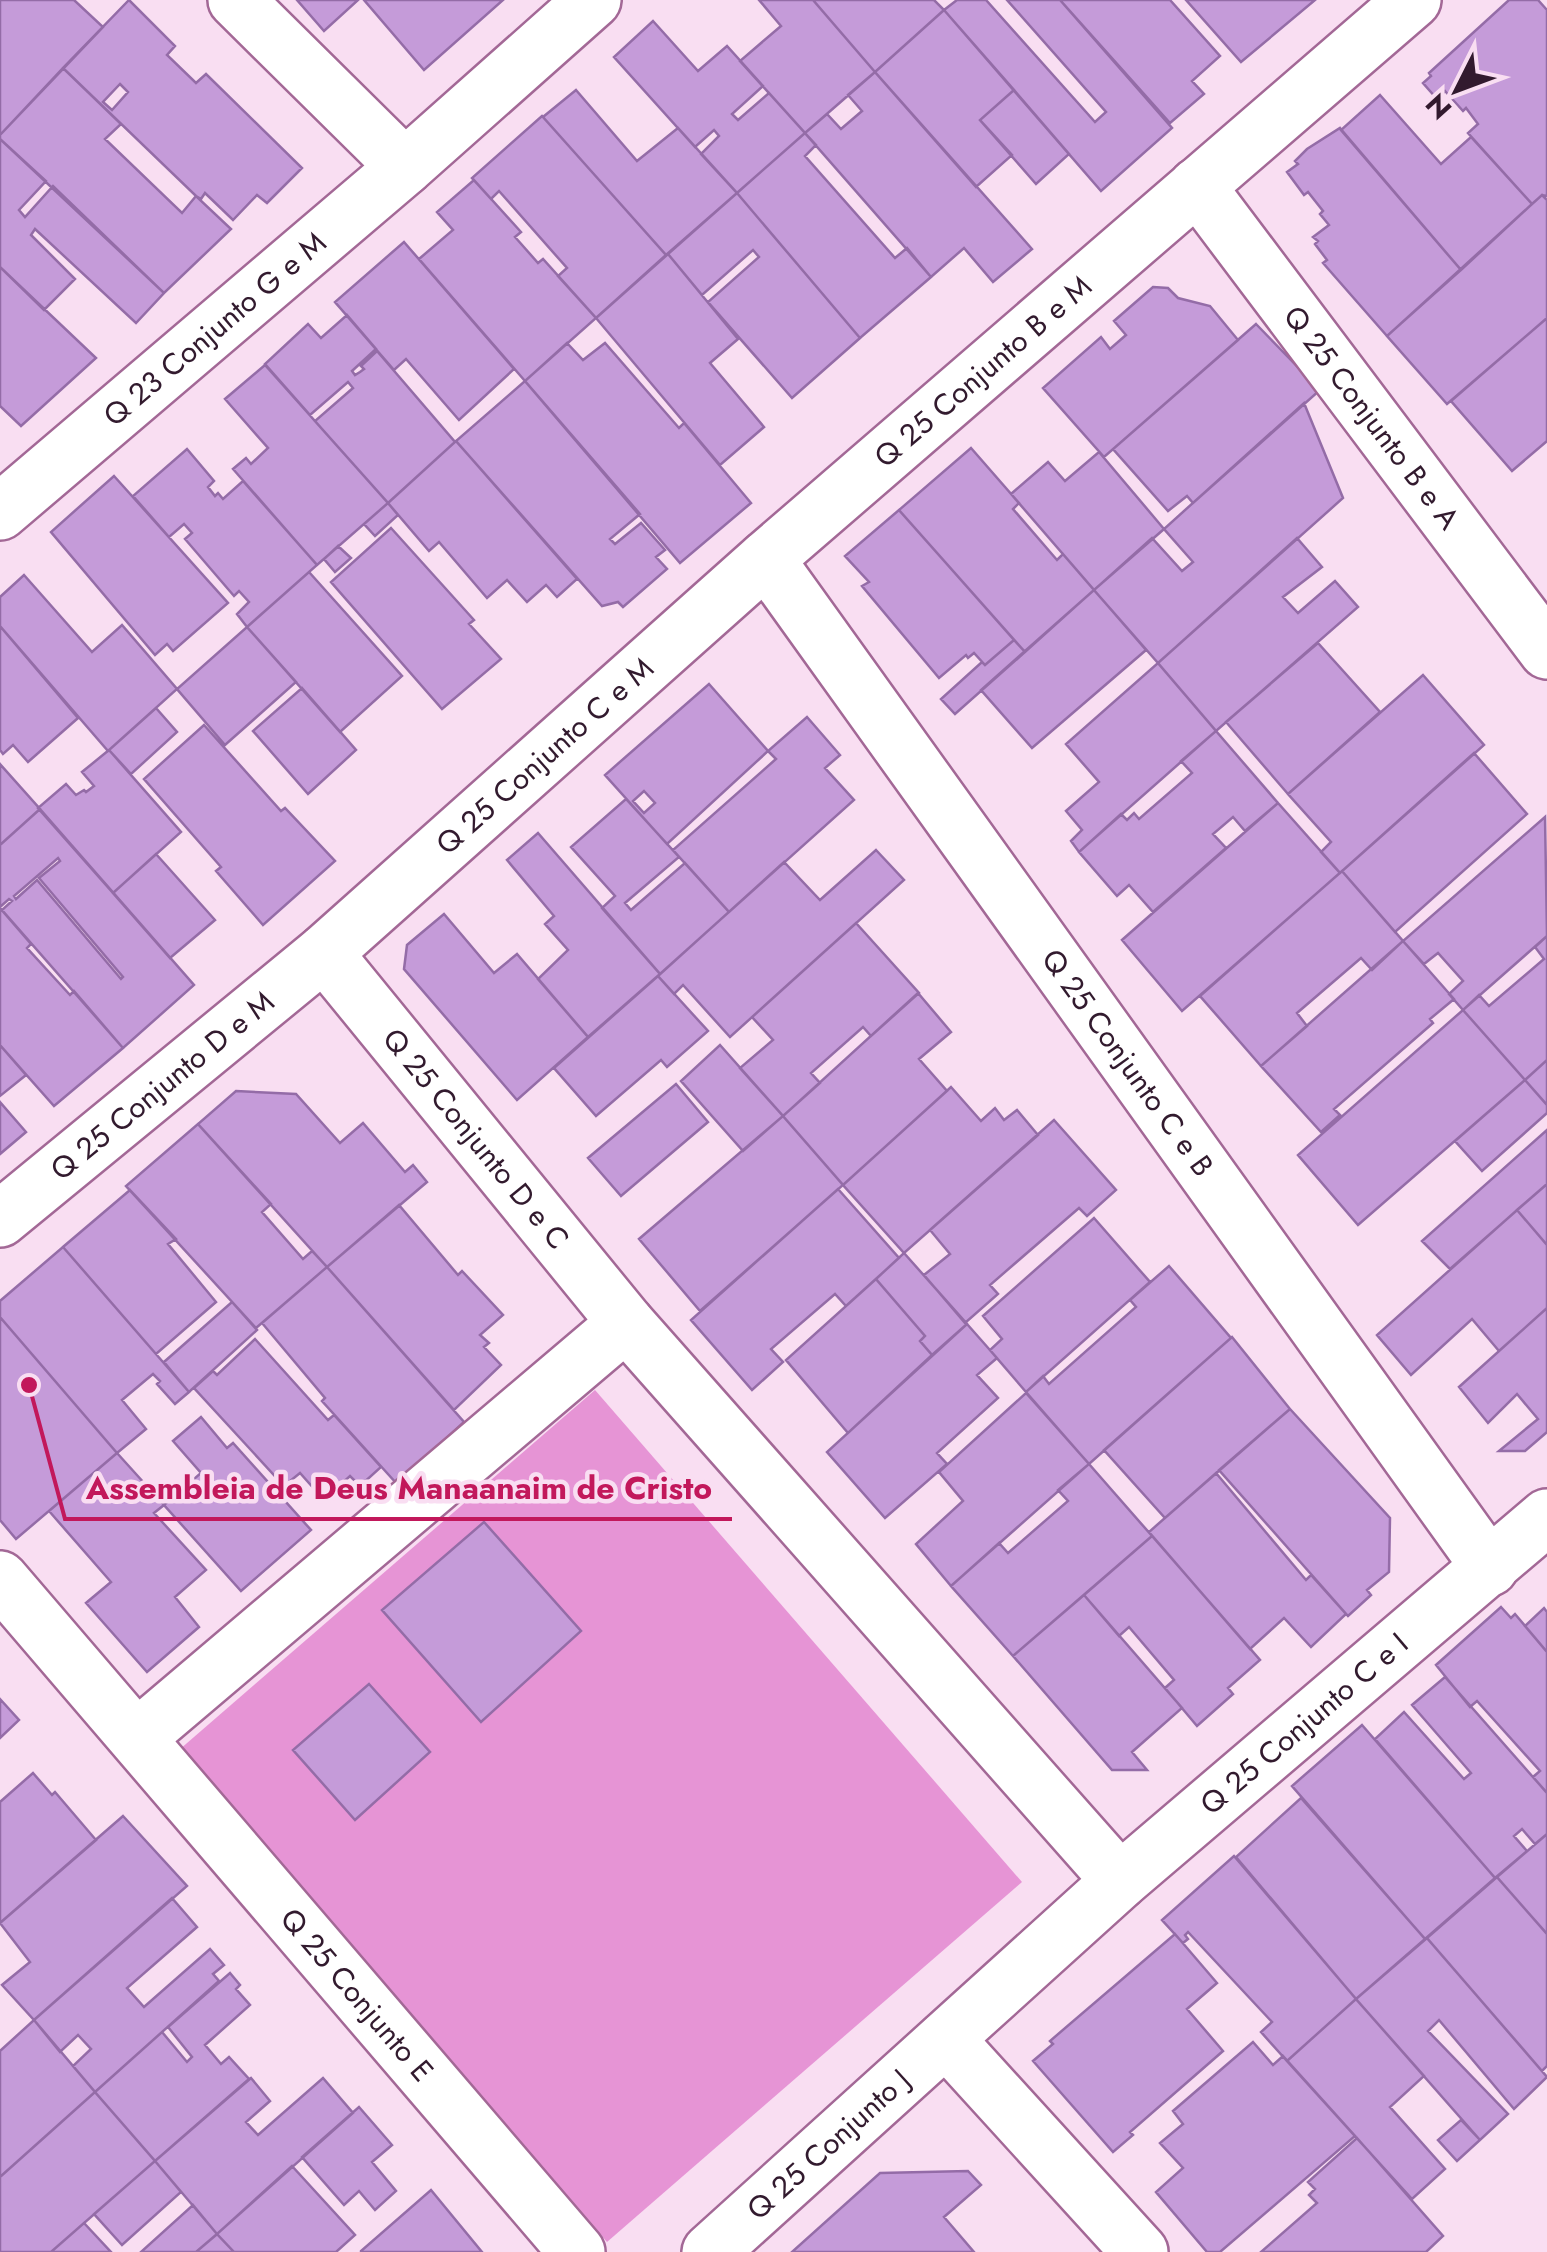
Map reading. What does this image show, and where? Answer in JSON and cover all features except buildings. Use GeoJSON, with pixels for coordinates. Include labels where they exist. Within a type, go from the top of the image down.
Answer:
{"type":"FeatureCollection","features":[{"type":"Feature","properties":{"kind":"street"},"geometry":{"type":"LineString","coordinates":[[236,0],[405,167]]}},
{"type":"Feature","properties":{"kind":"street","name":"Q 23 Conjunto G e M"},"geometry":{"type":"LineString","coordinates":[[8,491],[405,167],[593,0]]}},
{"type":"Feature","properties":{"kind":"street","name":"Q 25 Conjunto B e M"},"geometry":{"type":"LineString","coordinates":[[766,558],[1413,0]]}},
{"type":"Feature","properties":{"kind":"street","name":"Q 25 Conjunto B e A"},"geometry":{"type":"LineString","coordinates":[[1197,186],[1547,651]]}},
{"type":"Feature","properties":{"kind":"street","name":"Q 25 Conjunto C e M"},"geometry":{"type":"LineString","coordinates":[[324,953],[766,558]]}},
{"type":"Feature","properties":{"kind":"street","name":"Q 25 Conjunto C e B"},"geometry":{"type":"LineString","coordinates":[[766,558],[1490,1568]]}},
{"type":"Feature","properties":{"kind":"street","name":"Q 25 Conjunto D e M"},"geometry":{"type":"LineString","coordinates":[[0,1219],[324,953]]}},
{"type":"Feature","properties":{"kind":"street","name":"Q 25 Conjunto D e C"},"geometry":{"type":"LineString","coordinates":[[324,953],[626,1323],[1120,1881]]}},
{"type":"Feature","properties":{"kind":"street"},"geometry":{"type":"LineString","coordinates":[[138,1737],[626,1323]]}},
{"type":"Feature","properties":{"kind":"street","name":"Q 25 Conjunto C e I"},"geometry":{"type":"LineString","coordinates":[[946,2039],[1120,1881],[1547,1517]]}},
{"type":"Feature","properties":{"kind":"street","name":"Q 25 Conjunto E"},"geometry":{"type":"LineString","coordinates":[[0,1578],[577,2252]]}},
{"type":"Feature","properties":{"kind":"street"},"geometry":{"type":"LineString","coordinates":[[946,2039],[1140,2252]]}},
{"type":"Feature","properties":{"kind":"street","name":"Q 25 Conjunto J"},"geometry":{"type":"LineString","coordinates":[[710,2252],[946,2039]]}},
{"type":"Feature","properties":{"kind":"shaded area"},"geometry":{"type":"Polygon","coordinates":[[[595,1390],[1022,1882],[607,2242],[179,1750],[595,1390]]]}},
{"type":"Feature","properties":{"kind":"place","name":"Assembleia de Deus Manaanaim de Cristo"},"geometry":{"type":"Point","coordinates":[29,1385]}}]}
